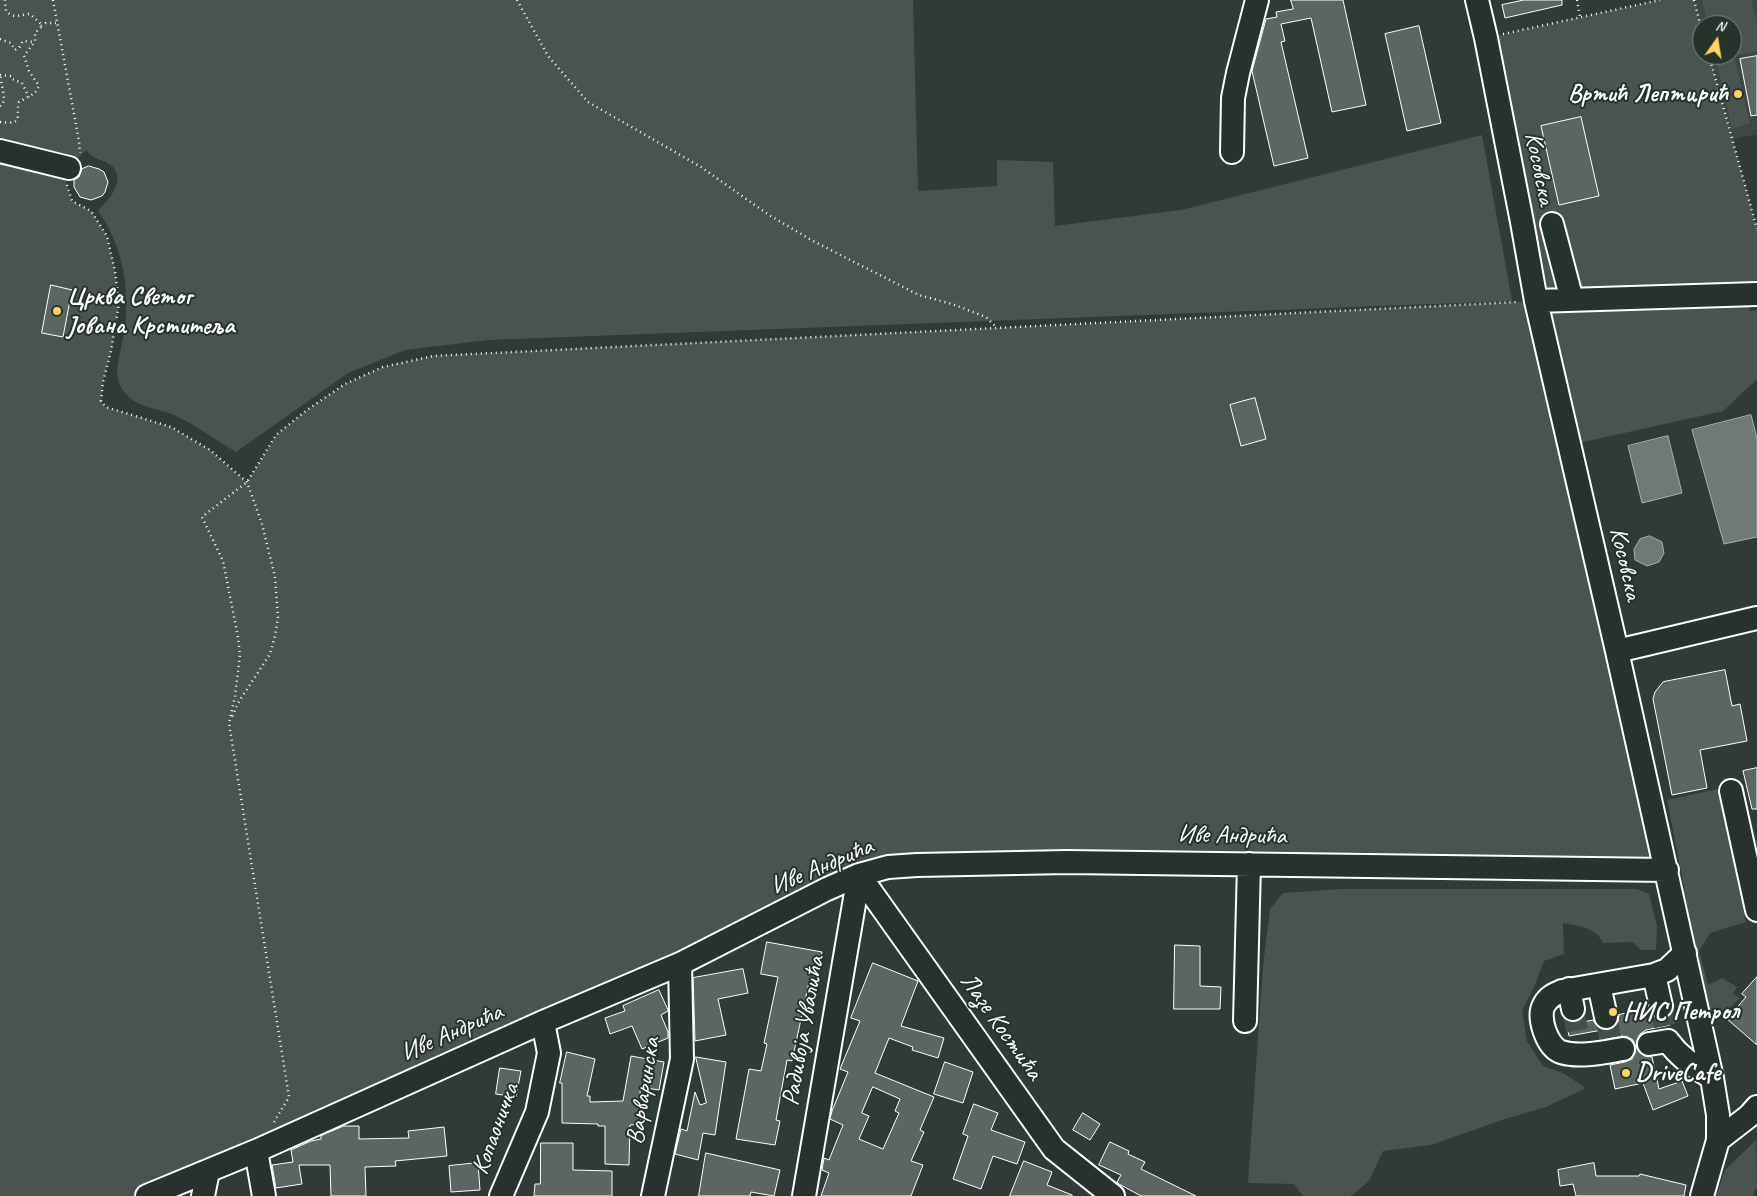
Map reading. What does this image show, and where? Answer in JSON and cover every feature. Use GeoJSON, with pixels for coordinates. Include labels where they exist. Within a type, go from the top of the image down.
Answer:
{"type":"FeatureCollection","features":[{"type":"Feature","properties":{"kind":"street"},"geometry":{"type":"LineString","coordinates":[[1232,152],[1233,98],[1256,0]]}},
{"type":"Feature","properties":{"kind":"street","name":"Косовска"},"geometry":{"type":"LineString","coordinates":[[1477,0],[1486,38],[1536,301],[1618,651],[1712,1078],[1718,1115],[1718,1140],[1702,1196]]}},
{"type":"Feature","properties":{"kind":"street"},"geometry":{"type":"LineString","coordinates":[[0,151],[69,168]]}},
{"type":"Feature","properties":{"kind":"street"},"geometry":{"type":"LineString","coordinates":[[1552,224],[1572,300]]}},
{"type":"Feature","properties":{"kind":"street"},"geometry":{"type":"LineString","coordinates":[[1536,301],[1757,294]]}},
{"type":"Feature","properties":{"kind":"street"},"geometry":{"type":"LineString","coordinates":[[1618,651],[1757,618]]}},
{"type":"Feature","properties":{"kind":"street"},"geometry":{"type":"LineString","coordinates":[[1732,791],[1757,910]]}},
{"type":"Feature","properties":{"kind":"street","name":"Иве Андрића"},"geometry":{"type":"LineString","coordinates":[[148,1196],[256,1151],[544,1022],[680,964],[827,889],[888,867],[1067,862],[1667,870]]}},
{"type":"Feature","properties":{"kind":"street"},"geometry":{"type":"LineString","coordinates":[[1245,1021],[1249,864]]}},
{"type":"Feature","properties":{"kind":"street","name":"Радивоја Увалића"},"geometry":{"type":"LineString","coordinates":[[804,1196],[859,876]]}},
{"type":"Feature","properties":{"kind":"street","name":"Лазе Костића"},"geometry":{"type":"LineString","coordinates":[[859,876],[1054,1149],[1113,1196]]}},
{"type":"Feature","properties":{"kind":"street"},"geometry":{"type":"LineString","coordinates":[[1600,985],[1613,1039],[1580,1044],[1571,1054],[1555,1050],[1546,1036],[1542,1015],[1542,1006],[1554,994],[1571,999],[1600,985],[1654,975],[1667,970],[1685,953]]}},
{"type":"Feature","properties":{"kind":"street","name":"Варваринска"},"geometry":{"type":"LineString","coordinates":[[653,1196],[682,1059],[680,964]]}},
{"type":"Feature","properties":{"kind":"street"},"geometry":{"type":"LineString","coordinates":[[1654,975],[1661,1029],[1676,1053],[1712,1078]]}},
{"type":"Feature","properties":{"kind":"street","name":"Копаоничка"},"geometry":{"type":"LineString","coordinates":[[501,1196],[537,1112],[549,1052],[544,1022]]}},
{"type":"Feature","properties":{"kind":"street"},"geometry":{"type":"LineString","coordinates":[[1718,1140],[1749,1116],[1757,1107]]}},
{"type":"Feature","properties":{"kind":"street"},"geometry":{"type":"LineString","coordinates":[[256,1151],[264,1196]]}},
{"type":"Feature","properties":{"kind":"street"},"geometry":{"type":"LineString","coordinates":[[203,1196],[208,1171]]}},
{"type":"Feature","properties":{"kind":"path"},"geometry":{"type":"LineString","coordinates":[[5,0],[6,8],[11,15],[20,17],[30,14],[41,26]]}},
{"type":"Feature","properties":{"kind":"path"},"geometry":{"type":"LineString","coordinates":[[53,0],[81,152],[77,160],[69,168],[65,179],[72,201],[91,211],[107,236],[115,271],[119,304],[103,382],[101,401],[106,407],[171,427],[210,450],[247,482],[262,524],[275,577],[278,617],[270,654],[238,703],[229,724]]}},
{"type":"Feature","properties":{"kind":"path"},"geometry":{"type":"LineString","coordinates":[[518,0],[548,56],[588,102],[701,167],[768,215],[806,236],[919,295],[952,304],[986,317],[997,328]]}},
{"type":"Feature","properties":{"kind":"path"},"geometry":{"type":"LineString","coordinates":[[1577,0],[1580,17]]}},
{"type":"Feature","properties":{"kind":"path"},"geometry":{"type":"LineString","coordinates":[[1486,38],[1660,0]]}},
{"type":"Feature","properties":{"kind":"path"},"geometry":{"type":"LineString","coordinates":[[1694,0],[1698,15]]}},
{"type":"Feature","properties":{"kind":"path"},"geometry":{"type":"LineString","coordinates":[[0,122],[10,123],[16,120],[19,115],[19,102],[35,93],[39,86],[28,71],[24,56],[36,40],[35,32],[41,26],[51,22],[57,23]]}},
{"type":"Feature","properties":{"kind":"path"},"geometry":{"type":"LineString","coordinates":[[0,39],[11,43],[15,50],[19,48],[23,41],[34,42]]}},
{"type":"Feature","properties":{"kind":"path"},"geometry":{"type":"LineString","coordinates":[[1712,65],[1757,230]]}},
{"type":"Feature","properties":{"kind":"path"},"geometry":{"type":"LineString","coordinates":[[0,106],[3,104],[4,96],[0,75],[11,76],[12,80],[22,83],[30,97]]}},
{"type":"Feature","properties":{"kind":"path"},"geometry":{"type":"LineString","coordinates":[[256,1151],[289,1097],[229,724],[235,696],[240,655],[238,637],[223,561],[202,517],[247,482],[276,435],[307,410],[345,384],[383,367],[433,356],[1536,301]]}},
{"type":"Feature","properties":{"kind":"shaded area"},"geometry":{"type":"Polygon","coordinates":[[[0,0],[913,0],[918,191],[997,186],[997,160],[1053,162],[1055,226],[1181,210],[1482,135],[1512,301],[488,340],[405,350],[348,373],[236,452],[182,419],[134,401],[119,383],[117,368],[126,314],[125,280],[117,248],[98,210],[111,196],[117,184],[117,178],[112,166],[91,156],[86,150],[69,168],[65,179],[72,201],[91,211],[107,236],[115,271],[119,304],[111,351],[103,382],[101,401],[106,407],[171,427],[210,450],[247,482],[276,435],[307,410],[345,384],[383,367],[433,356],[1535,301],[1486,38],[1660,0],[1694,0],[1698,15],[1692,15],[1692,65],[1712,65],[1757,228],[1757,294],[1745,295],[1750,311],[1757,310],[1757,381],[1723,411],[1570,445],[1667,870],[888,867],[147,1196],[0,1196],[0,0]]]}},
{"type":"Feature","properties":{"kind":"shaded area","name":"Вртић Лептирић"},"geometry":{"type":"Polygon","coordinates":[[[1694,0],[1757,0],[1757,134],[1731,140],[1712,65],[1742,65],[1742,15],[1698,15],[1694,0]]]}},
{"type":"Feature","properties":{"kind":"shaded area"},"geometry":{"type":"Polygon","coordinates":[[[1702,0],[1751,0],[1757,21],[1757,51],[1742,54],[1742,15],[1706,15],[1702,0]]]}},
{"type":"Feature","properties":{"kind":"shaded area"},"geometry":{"type":"Polygon","coordinates":[[[1717,65],[1736,65],[1750,123],[1732,129],[1717,65]]]}},
{"type":"Feature","properties":{"kind":"shaded area"},"geometry":{"type":"Polygon","coordinates":[[[1751,415],[1757,438],[1757,537],[1724,544],[1692,430],[1751,415]]]}},
{"type":"Feature","properties":{"kind":"shaded area"},"geometry":{"type":"Polygon","coordinates":[[[1668,436],[1682,493],[1642,503],[1628,446],[1668,436]]]}},
{"type":"Feature","properties":{"kind":"shaded area"},"geometry":{"type":"Polygon","coordinates":[[[1650,536],[1662,542],[1664,553],[1659,562],[1647,566],[1635,560],[1634,549],[1640,539],[1650,536]]]}},
{"type":"Feature","properties":{"kind":"shaded area"},"geometry":{"type":"Polygon","coordinates":[[[1718,789],[1746,922],[1710,933],[1699,951],[1708,985],[1722,978],[1737,987],[1733,994],[1740,998],[1720,1017],[1707,1019],[1682,897],[1684,886],[1667,800],[1718,789]]]}},
{"type":"Feature","properties":{"kind":"shaded area"},"geometry":{"type":"Polygon","coordinates":[[[1340,889],[1637,889],[1649,894],[1657,926],[1656,950],[1641,950],[1633,942],[1603,943],[1591,930],[1563,923],[1564,954],[1544,961],[1522,1011],[1527,1041],[1543,1066],[1563,1073],[1586,1088],[1546,1107],[1431,1145],[1383,1151],[1369,1181],[1351,1196],[1303,1196],[1294,1184],[1248,1183],[1263,966],[1270,909],[1283,893],[1340,889]]]}},
{"type":"Feature","properties":{"kind":"shaded area"},"geometry":{"type":"Polygon","coordinates":[[[1756,1140],[1757,1188],[1753,1193],[1755,1196],[1716,1196],[1725,1170],[1756,1140]]]}},
{"type":"Feature","properties":{"kind":"building"},"geometry":{"type":"Polygon","coordinates":[[[1291,0],[1343,0],[1366,105],[1332,112],[1311,18],[1281,24],[1285,41],[1281,42],[1308,158],[1274,166],[1252,71],[1266,19],[1277,17],[1276,12],[1293,9],[1291,0]]]}},
{"type":"Feature","properties":{"kind":"building"},"geometry":{"type":"Polygon","coordinates":[[[1524,0],[1562,0],[1562,5],[1505,18],[1502,5],[1524,0]]]}},
{"type":"Feature","properties":{"kind":"building"},"geometry":{"type":"Polygon","coordinates":[[[1419,26],[1441,123],[1407,131],[1385,34],[1419,26]]]}},
{"type":"Feature","properties":{"kind":"building"},"geometry":{"type":"Polygon","coordinates":[[[1757,56],[1757,115],[1751,116],[1741,65],[1742,59],[1757,56]]]}},
{"type":"Feature","properties":{"kind":"building"},"geometry":{"type":"Polygon","coordinates":[[[1581,117],[1599,196],[1559,205],[1541,126],[1581,117]]]}},
{"type":"Feature","properties":{"kind":"building"},"geometry":{"type":"Polygon","coordinates":[[[89,166],[104,172],[108,182],[102,196],[91,200],[80,197],[74,187],[74,180],[79,177],[82,169],[89,166]]]}},
{"type":"Feature","properties":{"kind":"building","name":"Црква Светог Јована Крститеља"},"geometry":{"type":"Polygon","coordinates":[[[51,285],[72,290],[63,337],[42,333],[51,285]]]}},
{"type":"Feature","properties":{"kind":"building"},"geometry":{"type":"Polygon","coordinates":[[[1255,398],[1266,439],[1241,446],[1230,405],[1255,398]]]}},
{"type":"Feature","properties":{"kind":"building"},"geometry":{"type":"Polygon","coordinates":[[[1725,670],[1732,706],[1740,704],[1747,741],[1700,750],[1707,788],[1672,795],[1653,699],[1655,692],[1663,682],[1725,670]]]}},
{"type":"Feature","properties":{"kind":"building"},"geometry":{"type":"Polygon","coordinates":[[[1757,768],[1757,809],[1752,809],[1743,771],[1757,768]]]}},
{"type":"Feature","properties":{"kind":"building"},"geometry":{"type":"Polygon","coordinates":[[[767,942],[822,952],[816,983],[809,982],[792,1061],[787,1060],[776,1120],[780,1121],[775,1145],[736,1139],[749,1069],[761,1071],[767,1044],[764,1043],[778,977],[761,974],[767,942]]]}},
{"type":"Feature","properties":{"kind":"building"},"geometry":{"type":"Polygon","coordinates":[[[1175,945],[1200,946],[1200,986],[1221,987],[1220,1009],[1174,1009],[1175,945]]]}},
{"type":"Feature","properties":{"kind":"building"},"geometry":{"type":"Polygon","coordinates":[[[873,963],[918,981],[901,1026],[944,1038],[938,1058],[912,1050],[913,1047],[889,1038],[875,1073],[934,1097],[920,1130],[924,1132],[911,1161],[923,1165],[911,1196],[821,1196],[829,1173],[822,1170],[824,1158],[829,1160],[843,1125],[830,1119],[848,1072],[840,1069],[860,1021],[851,1018],[873,963]],[[873,1087],[862,1113],[869,1116],[859,1139],[883,1149],[899,1113],[895,1111],[900,1099],[873,1087]]]}},
{"type":"Feature","properties":{"kind":"building"},"geometry":{"type":"Polygon","coordinates":[[[743,969],[748,993],[718,999],[726,1035],[695,1041],[693,978],[743,969]]]}},
{"type":"Feature","properties":{"kind":"building"},"geometry":{"type":"Polygon","coordinates":[[[1757,977],[1757,1045],[1727,1019],[1746,997],[1742,994],[1757,977]]]}},
{"type":"Feature","properties":{"kind":"building"},"geometry":{"type":"Polygon","coordinates":[[[659,990],[668,1010],[661,1015],[668,1032],[668,1038],[642,1049],[632,1026],[610,1034],[605,1018],[625,1011],[623,1006],[659,990]]]}},
{"type":"Feature","properties":{"kind":"building"},"geometry":{"type":"Polygon","coordinates":[[[1648,1008],[1651,1014],[1657,1018],[1663,1019],[1668,1016],[1670,1025],[1646,1030],[1640,1034],[1636,1046],[1639,1052],[1645,1056],[1652,1057],[1659,1089],[1682,1081],[1688,1096],[1653,1110],[1643,1083],[1615,1089],[1610,1065],[1632,1059],[1636,1047],[1633,1040],[1621,1036],[1604,1039],[1602,1030],[1569,1036],[1567,1026],[1569,1026],[1568,1021],[1575,1022],[1582,1018],[1583,1022],[1593,1020],[1597,1026],[1608,1030],[1615,1026],[1619,1015],[1648,1008]]]}},
{"type":"Feature","properties":{"kind":"building"},"geometry":{"type":"Polygon","coordinates":[[[567,1052],[595,1059],[587,1096],[590,1096],[590,1102],[623,1101],[631,1056],[664,1062],[659,1090],[640,1087],[641,1124],[630,1125],[629,1165],[605,1164],[605,1126],[598,1126],[598,1124],[562,1123],[562,1083],[560,1083],[567,1052]]]}},
{"type":"Feature","properties":{"kind":"building"},"geometry":{"type":"Polygon","coordinates":[[[696,1057],[726,1062],[715,1135],[703,1133],[698,1160],[675,1154],[681,1129],[687,1131],[695,1092],[700,1105],[706,1103],[696,1057]]]}},
{"type":"Feature","properties":{"kind":"building"},"geometry":{"type":"Polygon","coordinates":[[[945,1062],[973,1072],[963,1103],[934,1094],[945,1062]]]}},
{"type":"Feature","properties":{"kind":"building"},"geometry":{"type":"Polygon","coordinates":[[[500,1068],[521,1071],[516,1097],[496,1094],[500,1068]]]}},
{"type":"Feature","properties":{"kind":"building"},"geometry":{"type":"Polygon","coordinates":[[[974,1104],[998,1113],[991,1130],[1025,1142],[1017,1164],[993,1156],[981,1189],[953,1179],[968,1136],[963,1134],[974,1104]]]}},
{"type":"Feature","properties":{"kind":"building"},"geometry":{"type":"Polygon","coordinates":[[[1083,1113],[1100,1124],[1090,1140],[1073,1130],[1083,1113]]]}},
{"type":"Feature","properties":{"kind":"building"},"geometry":{"type":"Polygon","coordinates":[[[344,1126],[359,1126],[359,1139],[409,1138],[408,1131],[444,1127],[447,1156],[395,1161],[396,1166],[365,1167],[366,1196],[331,1196],[330,1165],[299,1165],[302,1184],[276,1188],[272,1165],[293,1162],[291,1150],[311,1141],[321,1139],[321,1136],[344,1126]]]}},
{"type":"Feature","properties":{"kind":"building"},"geometry":{"type":"Polygon","coordinates":[[[1110,1142],[1129,1151],[1128,1154],[1145,1162],[1141,1169],[1196,1196],[1141,1196],[1119,1184],[1117,1182],[1121,1175],[1099,1165],[1110,1142]]]}},
{"type":"Feature","properties":{"kind":"building"},"geometry":{"type":"Polygon","coordinates":[[[541,1143],[573,1143],[573,1170],[612,1171],[612,1196],[534,1196],[535,1184],[540,1184],[541,1143]]]}},
{"type":"Feature","properties":{"kind":"building"},"geometry":{"type":"Polygon","coordinates":[[[706,1153],[780,1170],[774,1196],[751,1192],[750,1196],[699,1196],[706,1153]]]}},
{"type":"Feature","properties":{"kind":"building"},"geometry":{"type":"Polygon","coordinates":[[[1024,1161],[1052,1172],[1047,1185],[1072,1196],[1010,1196],[1024,1161]]]}},
{"type":"Feature","properties":{"kind":"building"},"geometry":{"type":"Polygon","coordinates":[[[478,1163],[480,1190],[451,1192],[449,1166],[478,1163]]]}},
{"type":"Feature","properties":{"kind":"building"},"geometry":{"type":"Polygon","coordinates":[[[1594,1163],[1596,1176],[1639,1176],[1640,1174],[1686,1185],[1684,1196],[1576,1196],[1573,1184],[1560,1186],[1558,1170],[1594,1163]]]}},
{"type":"Feature","properties":{"kind":"tunnel"},"geometry":{"type":"LineString","coordinates":[[1661,1006],[1665,1026]]}},
{"type":"Feature","properties":{"kind":"tunnel"},"geometry":{"type":"LineString","coordinates":[[1573,1009],[1578,1035]]}},
{"type":"Feature","properties":{"kind":"tunnel"},"geometry":{"type":"LineString","coordinates":[[1606,1017],[1610,1038]]}},
{"type":"Feature","properties":{"kind":"place","name":"Вртић Лептирић"},"geometry":{"type":"Point","coordinates":[1738,94]}},
{"type":"Feature","properties":{"kind":"place","name":"Црква Светог Јована Крститеља"},"geometry":{"type":"Point","coordinates":[57,311]}},
{"type":"Feature","properties":{"kind":"place","name":"НИС Петрол"},"geometry":{"type":"Point","coordinates":[1613,1012]}},
{"type":"Feature","properties":{"kind":"place","name":"DriveCafe"},"geometry":{"type":"Point","coordinates":[1626,1073]}}]}
